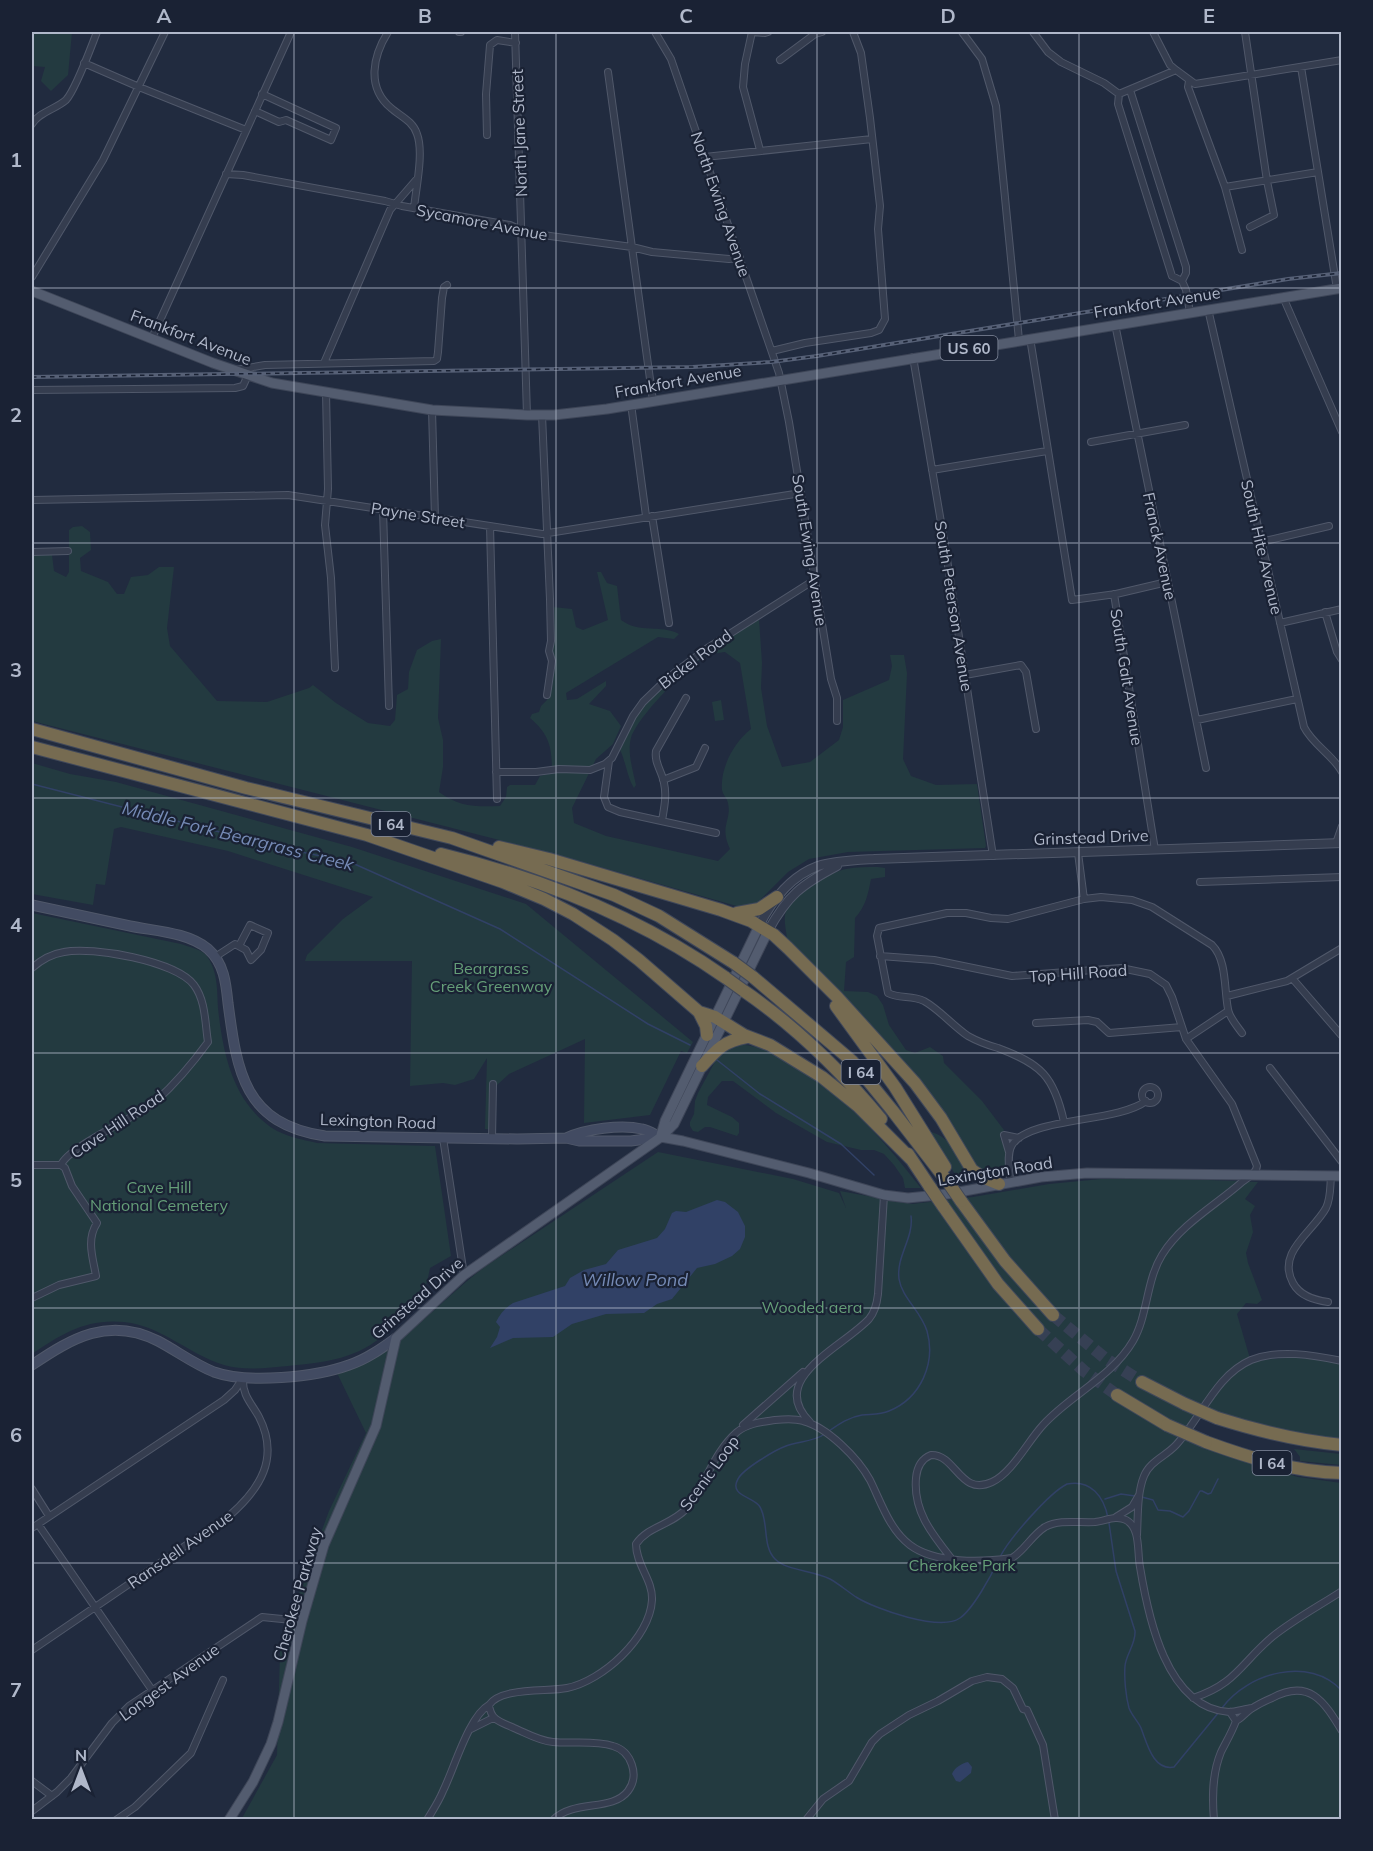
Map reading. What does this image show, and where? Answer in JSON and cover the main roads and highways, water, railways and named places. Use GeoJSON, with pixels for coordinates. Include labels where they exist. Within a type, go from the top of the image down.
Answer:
{"type":"FeatureCollection","features":[{"type":"Feature","properties":{"kind":"highway","name":"I 64"},"geometry":{"type":"LineString","coordinates":[[32,729],[246,788],[452,838],[614,895],[659,916],[753,977],[852,1061],[953,1184],[1005,1261],[1053,1315]]}},
{"type":"Feature","properties":{"kind":"highway","name":"I 64"},"geometry":{"type":"LineString","coordinates":[[32,747],[506,871],[569,892],[658,934],[695,956],[772,1011],[820,1053],[865,1099],[911,1159],[998,1284],[1038,1329]]}},
{"type":"Feature","properties":{"kind":"highway"},"geometry":{"type":"LineString","coordinates":[[452,838],[549,859],[729,912],[764,928],[788,948],[837,997],[915,1083],[941,1118],[972,1170],[982,1177],[1005,1183]]}},
{"type":"Feature","properties":{"kind":"highway"},"geometry":{"type":"LineString","coordinates":[[385,840],[528,892],[573,914],[639,960],[699,1012],[788,1054],[822,1077],[858,1106],[911,1159]]}},
{"type":"Feature","properties":{"kind":"highway"},"geometry":{"type":"LineString","coordinates":[[729,912],[759,909],[777,897]]}},
{"type":"Feature","properties":{"kind":"highway"},"geometry":{"type":"LineString","coordinates":[[815,977],[895,1087],[953,1184]]}},
{"type":"Feature","properties":{"kind":"highway"},"geometry":{"type":"LineString","coordinates":[[699,1012],[706,1026],[707,1035]]}},
{"type":"Feature","properties":{"kind":"highway"},"geometry":{"type":"LineString","coordinates":[[702,1066],[721,1045],[733,1039],[748,1037]]}},
{"type":"Feature","properties":{"kind":"highway","name":"I 64"},"geometry":{"type":"LineString","coordinates":[[1142,1382],[1217,1418],[1302,1441],[1341,1445]]}},
{"type":"Feature","properties":{"kind":"highway","name":"I 64"},"geometry":{"type":"LineString","coordinates":[[1117,1395],[1167,1425],[1246,1456],[1289,1468],[1341,1473]]}},
{"type":"Feature","properties":{"kind":"main road","name":"Frankfort Avenue"},"geometry":{"type":"LineString","coordinates":[[32,291],[272,383],[432,410],[542,415],[580,413],[1339,288]]}},
{"type":"Feature","properties":{"kind":"main road","name":"Lexington Road"},"geometry":{"type":"LineString","coordinates":[[32,905],[180,936],[203,945],[215,957],[224,977],[236,1059],[241,1076],[252,1096],[274,1118],[298,1130],[325,1136],[566,1138],[577,1133],[596,1130],[643,1129],[661,1137],[810,1173],[884,1195],[923,1197],[1041,1177],[1096,1173],[1341,1176]]}},
{"type":"Feature","properties":{"kind":"main road","name":"Grinstead Drive"},"geometry":{"type":"LineString","coordinates":[[32,1365],[77,1337],[98,1331],[123,1330],[156,1340],[213,1371],[243,1379],[306,1374],[350,1365],[373,1355],[396,1338],[464,1275],[661,1137],[674,1124],[702,1066],[719,1020],[764,928]]}},
{"type":"Feature","properties":{"kind":"main road","name":"Grinstead Drive"},"geometry":{"type":"LineString","coordinates":[[661,1137],[665,1121],[707,1035],[719,1020]]}},
{"type":"Feature","properties":{"kind":"main road","name":"Cherokee Parkway"},"geometry":{"type":"LineString","coordinates":[[229,1820],[253,1782],[271,1744],[302,1621],[329,1529],[376,1426],[396,1338]]}},
{"type":"Feature","properties":{"kind":"water","name":"Willow Pond"},"geometry":{"type":"Polygon","coordinates":[[[717,1200],[725,1202],[738,1212],[745,1226],[745,1237],[740,1249],[732,1256],[715,1264],[697,1268],[672,1299],[657,1304],[644,1313],[606,1314],[572,1324],[553,1337],[513,1338],[490,1348],[500,1327],[496,1322],[503,1311],[513,1303],[565,1286],[570,1278],[584,1270],[606,1264],[618,1250],[657,1238],[665,1229],[672,1213],[686,1212],[717,1200]]]}},
{"type":"Feature","properties":{"kind":"water"},"geometry":{"type":"Polygon","coordinates":[[[968,1762],[972,1767],[971,1773],[960,1782],[956,1781],[953,1772],[958,1766],[968,1762]]]}},
{"type":"Feature","properties":{"kind":"waterway","name":"Middle Fork Beargrass Creek"},"geometry":{"type":"LineString","coordinates":[[32,784],[282,848],[350,862],[500,929],[648,1024],[690,1045]]}},
{"type":"Feature","properties":{"kind":"waterway","name":"Middle Fork Beargrass Creek"},"geometry":{"type":"LineString","coordinates":[[717,1060],[760,1094],[841,1144],[874,1175]]}},
{"type":"Feature","properties":{"kind":"waterway","name":"Middle Fork Beargrass Creek"},"geometry":{"type":"LineString","coordinates":[[829,1431],[853,1417],[882,1413],[900,1405],[910,1398],[923,1378],[929,1355],[927,1331],[899,1279],[900,1263],[910,1232],[911,1216]]}},
{"type":"Feature","properties":{"kind":"waterway","name":"Middle Fork Beargrass Creek"},"geometry":{"type":"LineString","coordinates":[[825,1434],[816,1439],[786,1446],[746,1470],[738,1479],[736,1485],[739,1493],[760,1507],[768,1548],[780,1563],[830,1579],[865,1602],[892,1613],[923,1621],[951,1622],[965,1614],[981,1592],[998,1561]]}},
{"type":"Feature","properties":{"kind":"waterway"},"geometry":{"type":"LineString","coordinates":[[1142,1497],[1153,1500],[1158,1510],[1170,1511],[1183,1517],[1200,1491],[1211,1493],[1218,1479]]}},
{"type":"Feature","properties":{"kind":"waterway","name":"Middle Fork Beargrass Creek"},"geometry":{"type":"LineString","coordinates":[[1000,1557],[1030,1517],[1067,1484],[1083,1484],[1095,1491],[1103,1503],[1108,1518]]}},
{"type":"Feature","properties":{"kind":"waterway"},"geometry":{"type":"LineString","coordinates":[[1105,1499],[1121,1494],[1135,1496]]}},
{"type":"Feature","properties":{"kind":"waterway","name":"Middle Fork Beargrass Creek"},"geometry":{"type":"LineString","coordinates":[[1109,1523],[1116,1571],[1135,1631],[1125,1666],[1127,1699],[1130,1711],[1140,1725],[1152,1755],[1161,1765],[1174,1767],[1219,1712]]}},
{"type":"Feature","properties":{"kind":"waterway","name":"Middle Fork Beargrass Creek"},"geometry":{"type":"LineString","coordinates":[[1222,1708],[1247,1686],[1279,1673],[1297,1671],[1313,1674],[1329,1680],[1342,1691]]}},
{"type":"Feature","properties":{"kind":"tunnel"},"geometry":{"type":"LineString","coordinates":[[1053,1315],[1106,1359],[1142,1382]]}},
{"type":"Feature","properties":{"kind":"tunnel"},"geometry":{"type":"LineString","coordinates":[[1038,1329],[1084,1371],[1117,1395]]}},
{"type":"Feature","properties":{"kind":"railway"},"geometry":{"type":"LineString","coordinates":[[32,377],[693,367],[771,362],[1288,279],[1342,273]]}},
{"type":"Feature","properties":{"kind":"park label","name":"Beargrass Creek Greenway"},"geometry":{"type":"Point","coordinates":[491,977]}},
{"type":"Feature","properties":{"kind":"park label","name":"Cave Hill National Cemetery"},"geometry":{"type":"Point","coordinates":[159,1196]}},
{"type":"Feature","properties":{"kind":"park label","name":"Wooded aera"},"geometry":{"type":"Point","coordinates":[812,1307]}},
{"type":"Feature","properties":{"kind":"park label","name":"Cherokee Park"},"geometry":{"type":"Point","coordinates":[962,1565]}}]}
